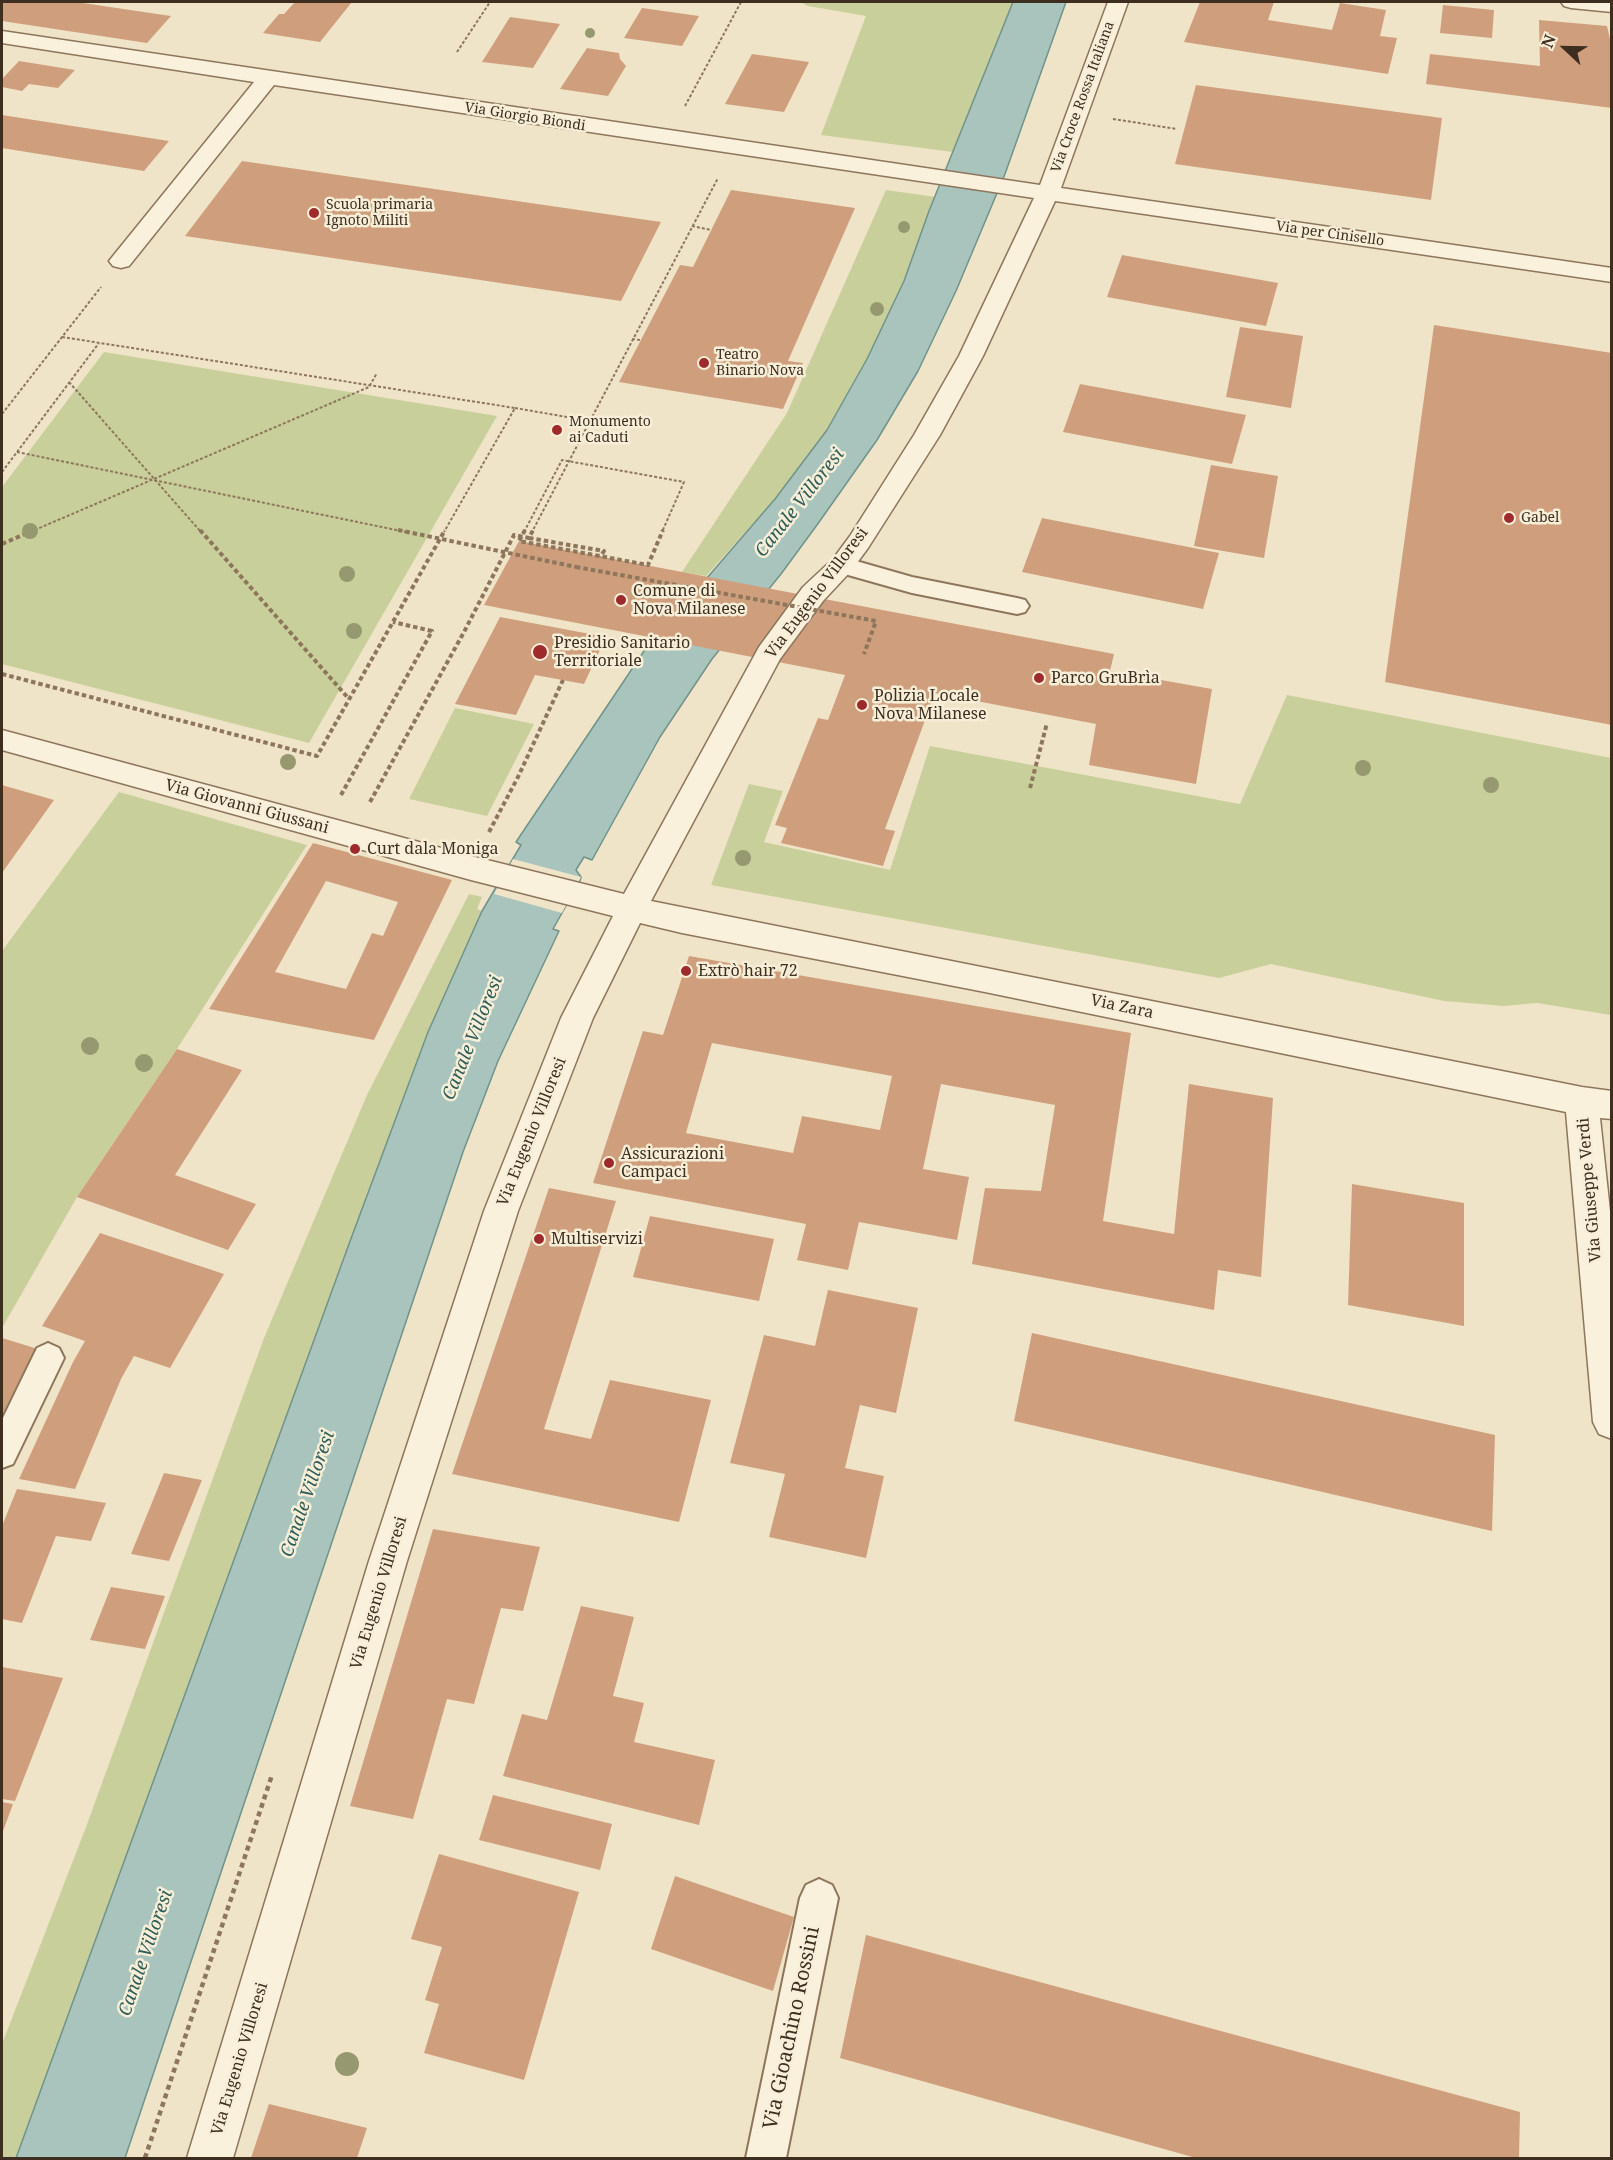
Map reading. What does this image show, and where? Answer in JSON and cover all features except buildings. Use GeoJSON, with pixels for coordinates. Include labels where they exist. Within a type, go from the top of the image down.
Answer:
{"type":"FeatureCollection","features":[{"type":"Feature","properties":{"kind":"street","name":"Via Croce Rossa Italiana"},"geometry":{"type":"LineString","coordinates":[[1048,193],[1118,2]]}},
{"type":"Feature","properties":{"kind":"street"},"geometry":{"type":"LineString","coordinates":[[1571,2],[1611,6]]}},
{"type":"Feature","properties":{"kind":"street","name":"Via Giorgio Biondi"},"geometry":{"type":"LineString","coordinates":[[2,37],[667,138],[1048,193]]}},
{"type":"Feature","properties":{"kind":"street"},"geometry":{"type":"LineString","coordinates":[[121,261],[268,78]]}},
{"type":"Feature","properties":{"kind":"street","name":"Via per Cinisello"},"geometry":{"type":"LineString","coordinates":[[1048,193],[1611,275]]}},
{"type":"Feature","properties":{"kind":"street","name":"Via Eugenio Villoresi"},"geometry":{"type":"LineString","coordinates":[[210,2158],[388,1561],[501,1211],[577,1018],[632,909],[769,654],[813,594],[842,565],[927,435],[966,366],[1048,193]]}},
{"type":"Feature","properties":{"kind":"street","name":"Via Giovanni Giussani"},"geometry":{"type":"LineString","coordinates":[[2,740],[471,868],[632,909]]}},
{"type":"Feature","properties":{"kind":"street","name":"Via Zara"},"geometry":{"type":"LineString","coordinates":[[632,909],[682,921],[985,979],[1597,1103]]}},
{"type":"Feature","properties":{"kind":"street","name":"Via Giuseppe Verdi"},"geometry":{"type":"LineString","coordinates":[[1597,1103],[1611,1422]]}},
{"type":"Feature","properties":{"kind":"lane"},"geometry":{"type":"LineString","coordinates":[[842,565],[912,585],[1017,606]]}},
{"type":"Feature","properties":{"kind":"lane"},"geometry":{"type":"LineString","coordinates":[[2,1453],[48,1358]]}},
{"type":"Feature","properties":{"kind":"lane","name":"Via Gioachino Rossini"},"geometry":{"type":"LineString","coordinates":[[766,2158],[819,1898]]}},
{"type":"Feature","properties":{"kind":"path"},"geometry":{"type":"LineString","coordinates":[[457,52],[489,2]]}},
{"type":"Feature","properties":{"kind":"path"},"geometry":{"type":"LineString","coordinates":[[667,138],[741,2]]}},
{"type":"Feature","properties":{"kind":"path"},"geometry":{"type":"LineString","coordinates":[[1077,114],[1176,129]]}},
{"type":"Feature","properties":{"kind":"path"},"geometry":{"type":"LineString","coordinates":[[529,538],[734,147]]}},
{"type":"Feature","properties":{"kind":"path"},"geometry":{"type":"LineString","coordinates":[[692,226],[711,230]]}},
{"type":"Feature","properties":{"kind":"path"},"geometry":{"type":"LineString","coordinates":[[2,414],[121,261]]}},
{"type":"Feature","properties":{"kind":"path"},"geometry":{"type":"LineString","coordinates":[[62,337],[590,421]]}},
{"type":"Feature","properties":{"kind":"path"},"geometry":{"type":"LineString","coordinates":[[632,339],[640,340]]}},
{"type":"Feature","properties":{"kind":"path"},"geometry":{"type":"LineString","coordinates":[[2,472],[99,343]]}},
{"type":"Feature","properties":{"kind":"path"},"geometry":{"type":"LineString","coordinates":[[2,544],[369,387],[377,373]]}},
{"type":"Feature","properties":{"kind":"path"},"geometry":{"type":"LineString","coordinates":[[69,382],[349,699]]}},
{"type":"Feature","properties":{"kind":"path"},"geometry":{"type":"LineString","coordinates":[[2,674],[317,756],[515,408]]}},
{"type":"Feature","properties":{"kind":"path"},"geometry":{"type":"LineString","coordinates":[[17,452],[154,478],[576,567],[876,621],[864,654]]}},
{"type":"Feature","properties":{"kind":"path"},"geometry":{"type":"LineString","coordinates":[[562,460],[684,482],[648,566],[519,541],[521,536],[562,460]]}},
{"type":"Feature","properties":{"kind":"path"},"geometry":{"type":"LineString","coordinates":[[370,803],[514,535],[604,551],[601,557]]}},
{"type":"Feature","properties":{"kind":"path"},"geometry":{"type":"LineString","coordinates":[[340,795],[432,631],[393,622]]}},
{"type":"Feature","properties":{"kind":"path"},"geometry":{"type":"LineString","coordinates":[[471,868],[518,777],[563,681]]}},
{"type":"Feature","properties":{"kind":"path"},"geometry":{"type":"LineString","coordinates":[[1030,788],[1047,723]]}},
{"type":"Feature","properties":{"kind":"green space"},"geometry":{"type":"Polygon","coordinates":[[[800,2],[1013,2],[953,152],[821,135],[866,16],[808,6],[800,2]]]}},
{"type":"Feature","properties":{"kind":"green space"},"geometry":{"type":"Polygon","coordinates":[[[886,190],[936,197],[904,281],[867,359],[827,430],[775,499],[706,576],[682,572],[787,413],[886,190]]]}},
{"type":"Feature","properties":{"kind":"green space"},"geometry":{"type":"Polygon","coordinates":[[[104,352],[497,416],[309,743],[2,664],[2,487],[104,352]]]}},
{"type":"Feature","properties":{"kind":"green space"},"geometry":{"type":"Polygon","coordinates":[[[1287,695],[1611,758],[1611,1015],[1537,1003],[1504,1006],[1444,1001],[1271,964],[1219,978],[711,885],[749,784],[783,791],[764,842],[890,870],[930,746],[1240,804],[1287,695]]]}},
{"type":"Feature","properties":{"kind":"green space"},"geometry":{"type":"Polygon","coordinates":[[[455,708],[534,724],[487,816],[409,799],[455,708]]]}},
{"type":"Feature","properties":{"kind":"green space"},"geometry":{"type":"Polygon","coordinates":[[[119,792],[307,845],[177,1049],[77,1197],[2,1328],[2,951],[119,792]]]}},
{"type":"Feature","properties":{"kind":"green space"},"geometry":{"type":"Polygon","coordinates":[[[469,894],[482,897],[477,909],[482,911],[428,1032],[16,2158],[2,2158],[2,2044],[86,1827],[264,1338],[367,1095],[469,894]]]}},
{"type":"Feature","properties":{"kind":"water","name":"Canale Villoresi"},"geometry":{"type":"Polygon","coordinates":[[[1013,2],[1066,2],[1005,174],[956,291],[918,371],[877,440],[781,574],[712,659],[660,737],[592,860],[584,857],[576,870],[581,877],[580,881],[553,929],[559,931],[498,1061],[463,1152],[125,2158],[16,2158],[428,1032],[482,911],[521,845],[516,842],[644,651],[775,499],[827,430],[867,359],[904,281],[929,211],[1013,2]]]}},
{"type":"Feature","properties":{"kind":"pier"},"geometry":{"type":"Polygon","coordinates":[[[513,859],[581,877],[562,913],[494,894],[513,859]]]}},
{"type":"Feature","properties":{"kind":"place","name":"Scuola primaria Ignoto Militi"},"geometry":{"type":"Point","coordinates":[314,213]}},
{"type":"Feature","properties":{"kind":"place","name":"Teatro Binario Nova"},"geometry":{"type":"Point","coordinates":[704,363]}},
{"type":"Feature","properties":{"kind":"place","name":"Monumento ai Caduti"},"geometry":{"type":"Point","coordinates":[557,430]}},
{"type":"Feature","properties":{"kind":"place","name":"Gabel"},"geometry":{"type":"Point","coordinates":[1509,518]}},
{"type":"Feature","properties":{"kind":"place","name":"Comune di Nova Milanese"},"geometry":{"type":"Point","coordinates":[621,600]}},
{"type":"Feature","properties":{"kind":"place","name":"Presidio Sanitario Territoriale"},"geometry":{"type":"Point","coordinates":[540,652]}},
{"type":"Feature","properties":{"kind":"place","name":"Parco GruBrìa"},"geometry":{"type":"Point","coordinates":[1039,678]}},
{"type":"Feature","properties":{"kind":"place","name":"Polizia Locale Nova Milanese"},"geometry":{"type":"Point","coordinates":[862,705]}},
{"type":"Feature","properties":{"kind":"place","name":"Curt dala Moniga"},"geometry":{"type":"Point","coordinates":[355,849]}},
{"type":"Feature","properties":{"kind":"place","name":"Extrò hair 72"},"geometry":{"type":"Point","coordinates":[686,971]}},
{"type":"Feature","properties":{"kind":"place","name":"Assicurazioni Campaci"},"geometry":{"type":"Point","coordinates":[609,1163]}},
{"type":"Feature","properties":{"kind":"place","name":"Multiservizi"},"geometry":{"type":"Point","coordinates":[539,1239]}}]}
